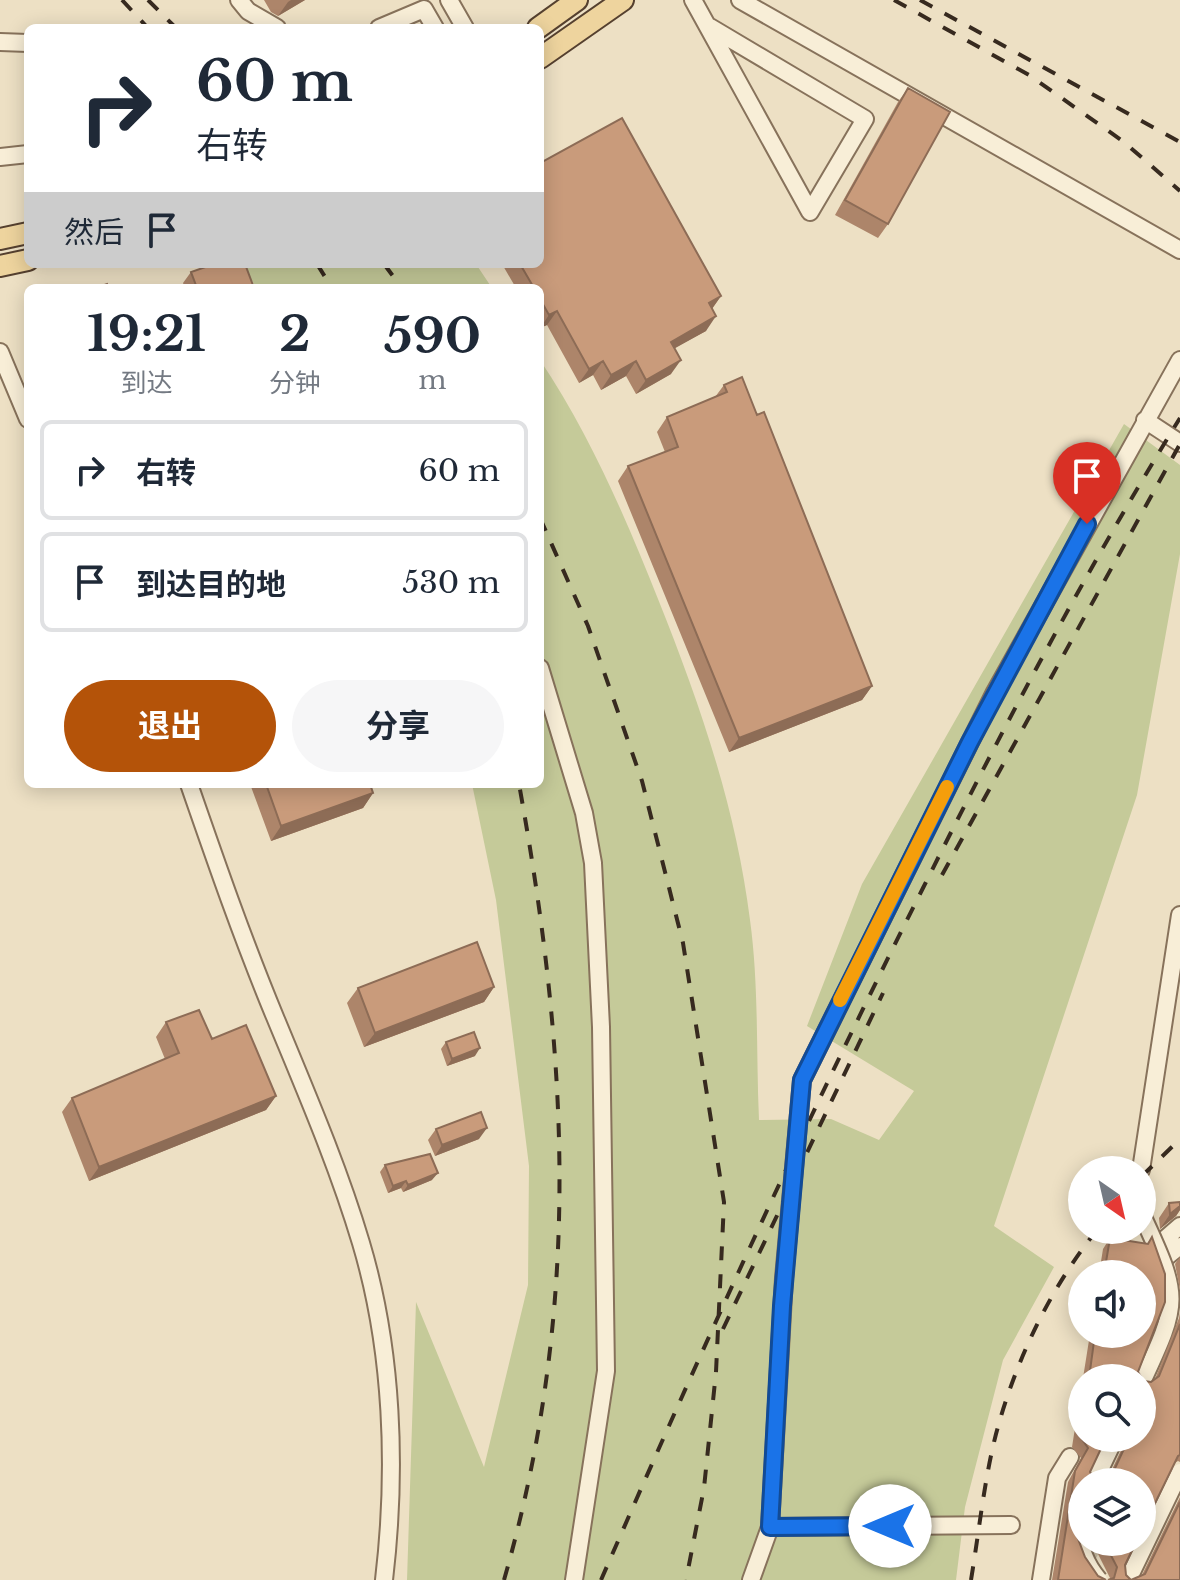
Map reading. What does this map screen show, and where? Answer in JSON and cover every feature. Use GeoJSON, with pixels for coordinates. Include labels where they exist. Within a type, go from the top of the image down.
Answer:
{"type":"FeatureCollection","features":[{"type":"Feature","properties":{"kind":"main road"},"geometry":{"type":"LineString","coordinates":[[544,24],[577,0]]}},
{"type":"Feature","properties":{"kind":"main road"},"geometry":{"type":"LineString","coordinates":[[544,55],[623,0]]}},
{"type":"Feature","properties":{"kind":"main road"},"geometry":{"type":"LineString","coordinates":[[0,239],[24,234]]}},
{"type":"Feature","properties":{"kind":"main road"},"geometry":{"type":"LineString","coordinates":[[0,266],[24,261]]}},
{"type":"Feature","properties":{"kind":"street"},"geometry":{"type":"LineString","coordinates":[[239,0],[248,11],[270,24]]}},
{"type":"Feature","properties":{"kind":"street"},"geometry":{"type":"LineString","coordinates":[[449,0],[463,24]]}},
{"type":"Feature","properties":{"kind":"street"},"geometry":{"type":"LineString","coordinates":[[693,0],[810,212],[865,119],[710,27]]}},
{"type":"Feature","properties":{"kind":"street"},"geometry":{"type":"LineString","coordinates":[[740,0],[1180,250]]}},
{"type":"Feature","properties":{"kind":"street"},"geometry":{"type":"LineString","coordinates":[[388,24],[424,9],[433,24]]}},
{"type":"Feature","properties":{"kind":"street"},"geometry":{"type":"LineString","coordinates":[[0,42],[24,43]]}},
{"type":"Feature","properties":{"kind":"street"},"geometry":{"type":"LineString","coordinates":[[0,157],[24,154]]}},
{"type":"Feature","properties":{"kind":"street"},"geometry":{"type":"LineString","coordinates":[[0,352],[24,409]]}},
{"type":"Feature","properties":{"kind":"street"},"geometry":{"type":"LineString","coordinates":[[751,1580],[770,1527],[788,1241],[802,1080],[995,692],[1180,360]]}},
{"type":"Feature","properties":{"kind":"street"},"geometry":{"type":"LineString","coordinates":[[1145,420],[1180,443]]}},
{"type":"Feature","properties":{"kind":"street"},"geometry":{"type":"LineString","coordinates":[[544,681],[584,813],[593,863],[601,1013],[606,1371],[574,1580]]}},
{"type":"Feature","properties":{"kind":"street"},"geometry":{"type":"LineString","coordinates":[[190,788],[275,1017],[309,1093],[362,1246],[381,1338],[390,1417],[384,1580]]}},
{"type":"Feature","properties":{"kind":"street"},"geometry":{"type":"LineString","coordinates":[[1143,1156],[1180,915]]}},
{"type":"Feature","properties":{"kind":"street"},"geometry":{"type":"LineString","coordinates":[[1162,1252],[1180,1226]]}},
{"type":"Feature","properties":{"kind":"street"},"geometry":{"type":"LineString","coordinates":[[1150,1364],[1175,1308],[1176,1292],[1156,1241]]}},
{"type":"Feature","properties":{"kind":"street"},"geometry":{"type":"LineString","coordinates":[[1162,1252],[1180,1246]]}},
{"type":"Feature","properties":{"kind":"street"},"geometry":{"type":"LineString","coordinates":[[1041,1580],[1057,1478],[1070,1457]]}},
{"type":"Feature","properties":{"kind":"street"},"geometry":{"type":"LineString","coordinates":[[1128,1580],[1180,1472]]}},
{"type":"Feature","properties":{"kind":"street"},"geometry":{"type":"LineString","coordinates":[[770,1527],[1011,1525]]}},
{"type":"Feature","properties":{"kind":"street"},"geometry":{"type":"LineString","coordinates":[[1083,1556],[1099,1580]]}},
{"type":"Feature","properties":{"kind":"green space"},"geometry":{"type":"Polygon","coordinates":[[[245,268],[479,268],[489,284],[254,284],[245,268]]]}},
{"type":"Feature","properties":{"kind":"green space"},"geometry":{"type":"Polygon","coordinates":[[[544,366],[591,447],[646,568],[702,717],[726,797],[744,878],[753,945],[759,1120],[831,1119],[879,1140],[914,1091],[807,1026],[862,884],[1124,424],[1180,465],[1180,554],[1137,795],[994,1226],[1054,1267],[1003,1360],[965,1507],[956,1580],[407,1580],[416,1302],[484,1467],[528,1285],[529,1166],[496,900],[473,788],[544,788],[544,366]]]}},
{"type":"Feature","properties":{"kind":"building"},"geometry":{"type":"Polygon","coordinates":[[[908,88],[950,112],[888,224],[845,200],[908,88]]]}},
{"type":"Feature","properties":{"kind":"building"},"geometry":{"type":"Polygon","coordinates":[[[622,118],[721,296],[709,303],[716,316],[671,342],[681,360],[646,380],[636,361],[611,375],[603,361],[589,369],[557,311],[549,315],[544,306],[544,284],[532,284],[522,268],[544,268],[544,161],[622,118]]]}},
{"type":"Feature","properties":{"kind":"building"},"geometry":{"type":"Polygon","coordinates":[[[202,268],[246,268],[252,284],[196,284],[191,272],[202,268]]]}},
{"type":"Feature","properties":{"kind":"building"},"geometry":{"type":"Polygon","coordinates":[[[742,377],[757,415],[764,412],[872,686],[739,738],[628,466],[678,447],[667,417],[727,392],[724,385],[742,377]]]}},
{"type":"Feature","properties":{"kind":"building"},"geometry":{"type":"Polygon","coordinates":[[[267,788],[371,788],[373,793],[281,826],[267,788]]]}},
{"type":"Feature","properties":{"kind":"building"},"geometry":{"type":"Polygon","coordinates":[[[477,942],[494,987],[375,1033],[358,988],[477,942]]]}},
{"type":"Feature","properties":{"kind":"building"},"geometry":{"type":"Polygon","coordinates":[[[199,1010],[212,1039],[246,1025],[276,1096],[99,1167],[72,1098],[179,1053],[166,1022],[199,1010]]]}},
{"type":"Feature","properties":{"kind":"building"},"geometry":{"type":"Polygon","coordinates":[[[474,1032],[480,1048],[452,1059],[446,1042],[474,1032]]]}},
{"type":"Feature","properties":{"kind":"building"},"geometry":{"type":"Polygon","coordinates":[[[481,1112],[487,1128],[442,1145],[436,1129],[481,1112]]]}},
{"type":"Feature","properties":{"kind":"building"},"geometry":{"type":"Polygon","coordinates":[[[430,1154],[438,1173],[408,1185],[406,1181],[393,1186],[385,1165],[430,1154]]]}},
{"type":"Feature","properties":{"kind":"building"},"geometry":{"type":"Polygon","coordinates":[[[1180,1202],[1180,1206],[1170,1214],[1169,1203],[1180,1202]]]}},
{"type":"Feature","properties":{"kind":"building"},"geometry":{"type":"Polygon","coordinates":[[[1109,1244],[1154,1244],[1165,1274],[1165,1302],[1156,1325],[1156,1260],[1106,1260],[1109,1244]]]}},
{"type":"Feature","properties":{"kind":"building"},"geometry":{"type":"Polygon","coordinates":[[[1180,1324],[1180,1455],[1156,1501],[1156,1468],[1115,1468],[1123,1452],[1156,1452],[1156,1378],[1180,1324]]]}},
{"type":"Feature","properties":{"kind":"building"},"geometry":{"type":"Polygon","coordinates":[[[1093,1348],[1147,1348],[1141,1364],[1091,1364],[1093,1348]]]}},
{"type":"Feature","properties":{"kind":"building"},"geometry":{"type":"Polygon","coordinates":[[[1086,1452],[1099,1452],[1092,1468],[1077,1468],[1086,1452]]]}},
{"type":"Feature","properties":{"kind":"building"},"geometry":{"type":"Polygon","coordinates":[[[1180,1502],[1180,1580],[1131,1580],[1145,1574],[1180,1502]]]}},
{"type":"Feature","properties":{"kind":"building"},"geometry":{"type":"Polygon","coordinates":[[[1068,1516],[1068,1556],[1085,1556],[1098,1576],[1106,1580],[1058,1580],[1068,1516]]]}},
{"type":"Feature","properties":{"kind":"building"},"geometry":{"type":"Polygon","coordinates":[[[1111,1556],[1129,1556],[1125,1565],[1126,1575],[1131,1580],[1108,1580],[1114,1578],[1117,1567],[1111,1556]]]}},
{"type":"Feature","properties":{"kind":"tunnel"},"geometry":{"type":"LineString","coordinates":[[1077,1580],[1088,1556]]}},
{"type":"Feature","properties":{"kind":"railway"},"geometry":{"type":"LineString","coordinates":[[122,0],[144,24]]}},
{"type":"Feature","properties":{"kind":"railway"},"geometry":{"type":"LineString","coordinates":[[148,0],[172,24]]}},
{"type":"Feature","properties":{"kind":"railway"},"geometry":{"type":"LineString","coordinates":[[894,0],[1029,75],[1124,142],[1180,191]]}},
{"type":"Feature","properties":{"kind":"railway"},"geometry":{"type":"LineString","coordinates":[[920,0],[1180,142]]}},
{"type":"Feature","properties":{"kind":"railway"},"geometry":{"type":"LineString","coordinates":[[320,268],[330,284]]}},
{"type":"Feature","properties":{"kind":"railway"},"geometry":{"type":"LineString","coordinates":[[387,268],[399,284]]}},
{"type":"Feature","properties":{"kind":"railway"},"geometry":{"type":"LineString","coordinates":[[601,1580],[757,1232],[880,974],[1046,650],[1180,418]]}},
{"type":"Feature","properties":{"kind":"railway"},"geometry":{"type":"LineString","coordinates":[[942,875],[1180,444]]}},
{"type":"Feature","properties":{"kind":"railway"},"geometry":{"type":"LineString","coordinates":[[544,527],[588,626],[642,781],[683,943],[724,1202],[716,1372],[704,1488],[686,1580]]}},
{"type":"Feature","properties":{"kind":"railway"},"geometry":{"type":"LineString","coordinates":[[504,1580],[529,1479],[546,1379],[556,1281],[560,1183],[557,1085],[549,986],[520,788]]}},
{"type":"Feature","properties":{"kind":"railway"},"geometry":{"type":"LineString","coordinates":[[723,1329],[883,993]]}},
{"type":"Feature","properties":{"kind":"railway"},"geometry":{"type":"LineString","coordinates":[[1156,1162],[1180,1139]]}},
{"type":"Feature","properties":{"kind":"railway"},"geometry":{"type":"LineString","coordinates":[[971,1580],[992,1452],[1013,1380],[1049,1301],[1086,1244]]}},
{"type":"Feature","properties":{"kind":"slow traffic"},"geometry":{"type":"LineString","coordinates":[[840,1000],[947,787]]}},
{"type":"Feature","properties":{"kind":"route"},"geometry":{"type":"LineString","coordinates":[[890,1526],[770,1527],[795,1122],[802,1080],[893,891],[995,692],[1087,524]]}}]}
